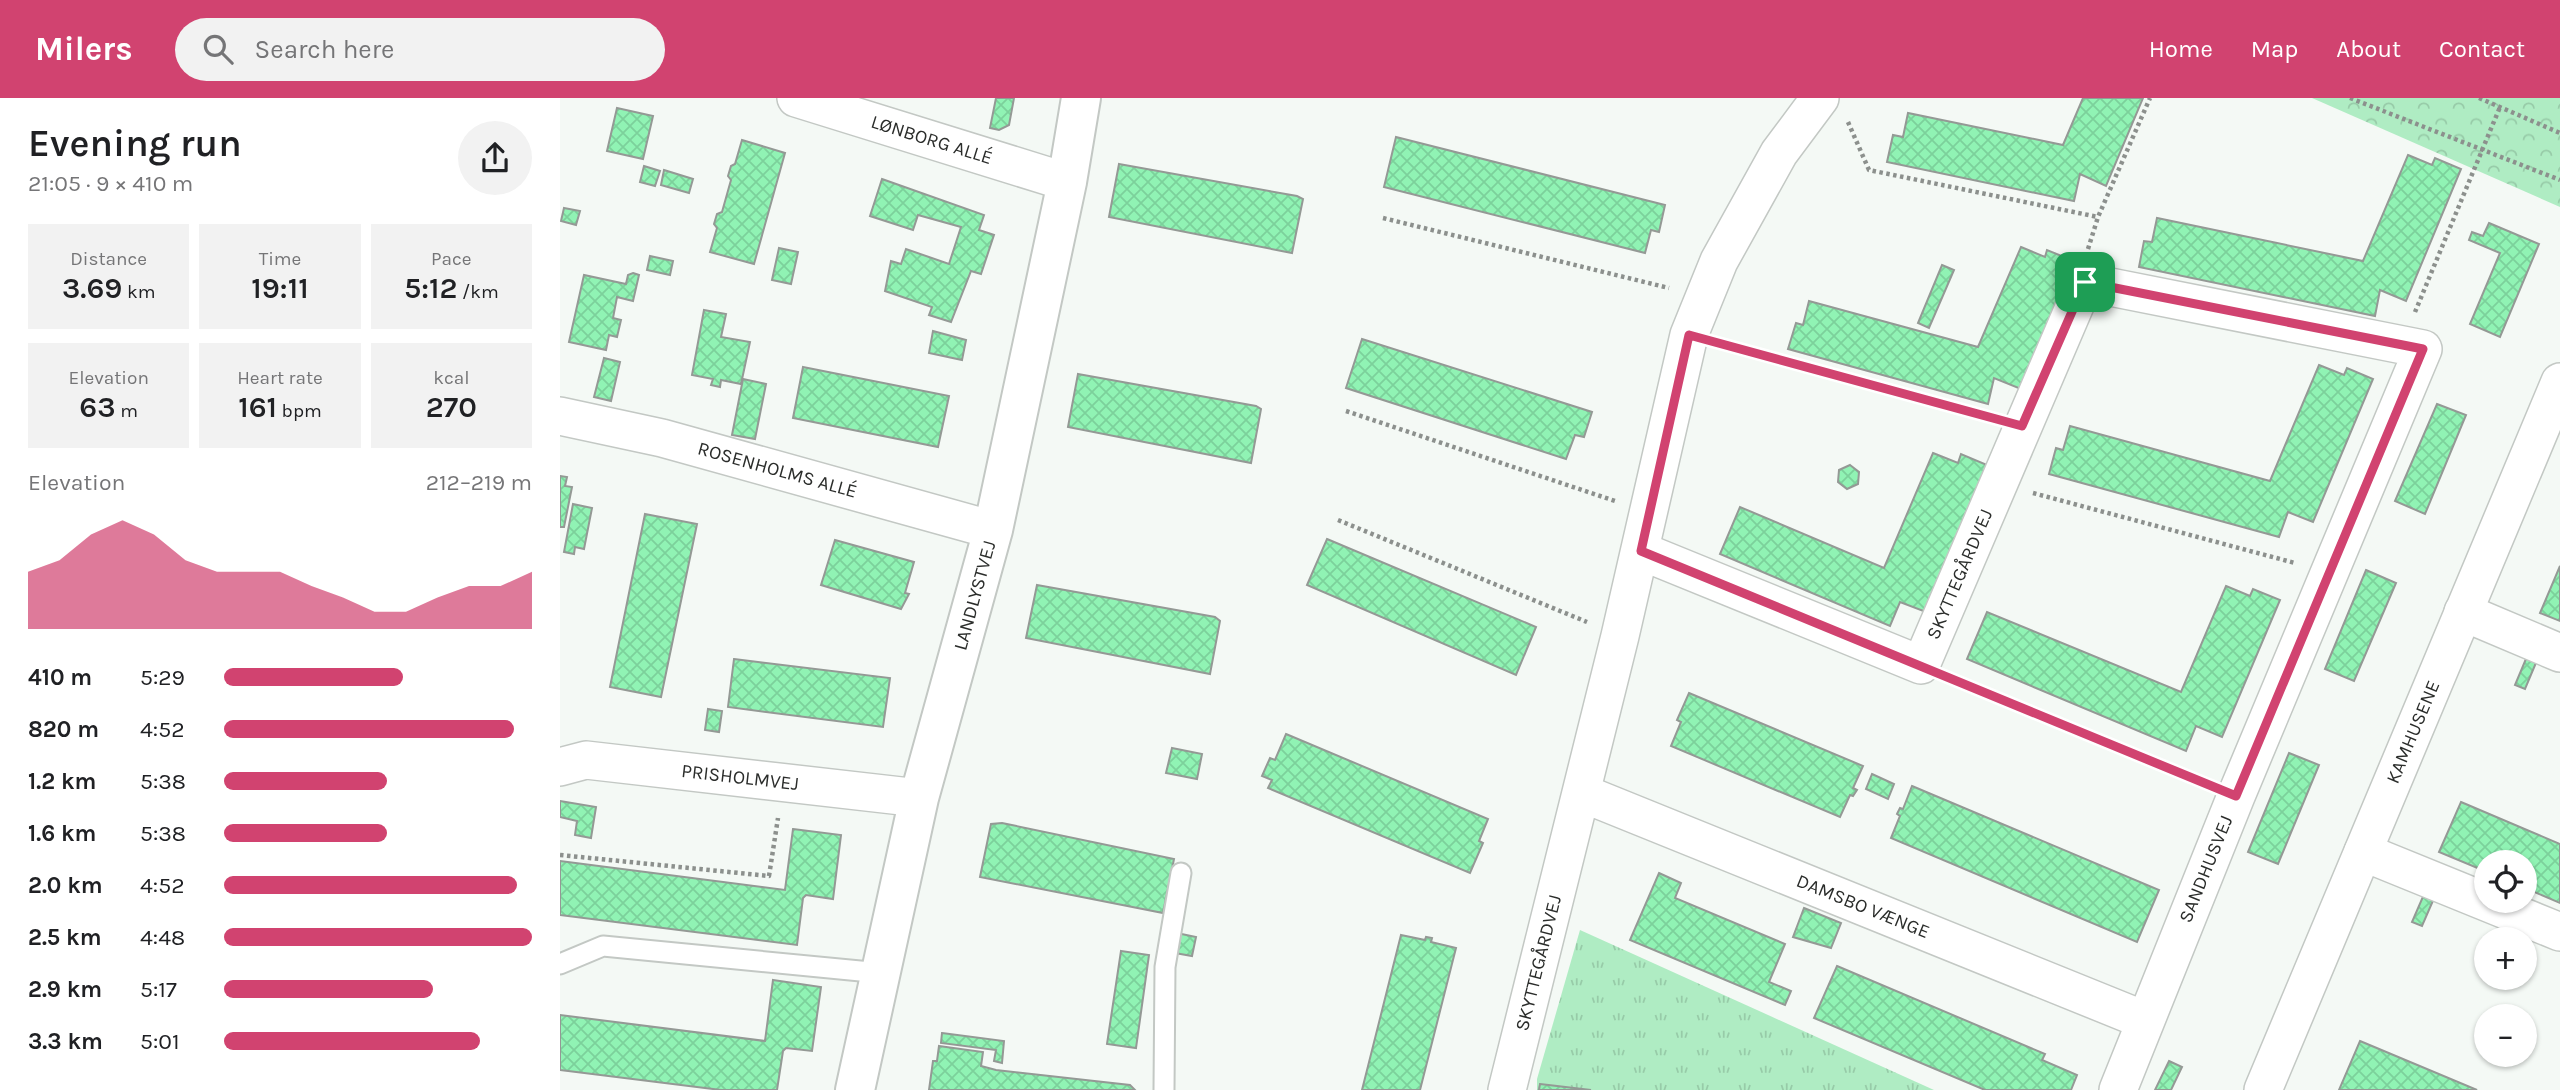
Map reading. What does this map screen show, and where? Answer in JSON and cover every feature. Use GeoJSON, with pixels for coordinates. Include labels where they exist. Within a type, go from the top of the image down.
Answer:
{"type":"FeatureCollection","features":[{"type":"Feature","properties":{"kind":"street","name":"LØNBORG ALLÉ"},"geometry":{"type":"LineString","coordinates":[[796,98],[1067,182]]}},
{"type":"Feature","properties":{"kind":"street","name":"LANDLYSTVEJ"},"geometry":{"type":"LineString","coordinates":[[855,1090],[919,798],[993,530],[1067,182],[1082,98]]}},
{"type":"Feature","properties":{"kind":"street","name":"SKYTTEGÅRDVEJ"},"geometry":{"type":"LineString","coordinates":[[1507,1090],[1641,551],[1689,335],[1719,261],[1779,153],[1831,104]]}},
{"type":"Feature","properties":{"kind":"street","name":"SKYTTEGÅRDVEJ"},"geometry":{"type":"LineString","coordinates":[[1922,665],[2085,282]]}},
{"type":"Feature","properties":{"kind":"street"},"geometry":{"type":"LineString","coordinates":[[2085,282],[2423,349]]}},
{"type":"Feature","properties":{"kind":"street","name":"SANDHUSVEJ"},"geometry":{"type":"LineString","coordinates":[[2118,1090],[2236,796],[2423,349]]}},
{"type":"Feature","properties":{"kind":"street","name":"KAMHUSENE"},"geometry":{"type":"LineString","coordinates":[[2263,1090],[2560,382]]}},
{"type":"Feature","properties":{"kind":"street","name":"ROSENHOLMS ALLÉ"},"geometry":{"type":"LineString","coordinates":[[560,416],[662,438],[993,530]]}},
{"type":"Feature","properties":{"kind":"street"},"geometry":{"type":"LineString","coordinates":[[1641,551],[1922,665]]}},
{"type":"Feature","properties":{"kind":"street"},"geometry":{"type":"LineString","coordinates":[[2463,612],[2560,653]]}},
{"type":"Feature","properties":{"kind":"street","name":"PRISHOLMVEJ"},"geometry":{"type":"LineString","coordinates":[[560,767],[586,760],[919,798]]}},
{"type":"Feature","properties":{"kind":"street","name":"DAMSBO VÆNGE"},"geometry":{"type":"LineString","coordinates":[[1582,793],[2144,1020]]}},
{"type":"Feature","properties":{"kind":"street"},"geometry":{"type":"LineString","coordinates":[[2363,852],[2560,932]]}},
{"type":"Feature","properties":{"kind":"lane"},"geometry":{"type":"LineString","coordinates":[[1164,1090],[1166,967],[1181,873]]}},
{"type":"Feature","properties":{"kind":"lane"},"geometry":{"type":"LineString","coordinates":[[560,964],[603,946],[881,973]]}},
{"type":"Feature","properties":{"kind":"path"},"geometry":{"type":"LineString","coordinates":[[2085,282],[2089,240],[2150,98]]}},
{"type":"Feature","properties":{"kind":"path"},"geometry":{"type":"LineString","coordinates":[[2350,98],[2560,180]]}},
{"type":"Feature","properties":{"kind":"path"},"geometry":{"type":"LineString","coordinates":[[2479,98],[2560,133]]}},
{"type":"Feature","properties":{"kind":"path"},"geometry":{"type":"LineString","coordinates":[[1831,104],[1869,170],[2098,217]]}},
{"type":"Feature","properties":{"kind":"path"},"geometry":{"type":"LineString","coordinates":[[2423,349],[2413,317],[2500,107]]}},
{"type":"Feature","properties":{"kind":"path"},"geometry":{"type":"LineString","coordinates":[[1383,218],[1703,297]]}},
{"type":"Feature","properties":{"kind":"path"},"geometry":{"type":"LineString","coordinates":[[1689,335],[2022,426]]}},
{"type":"Feature","properties":{"kind":"path"},"geometry":{"type":"LineString","coordinates":[[1346,411],[1649,513]]}},
{"type":"Feature","properties":{"kind":"path"},"geometry":{"type":"LineString","coordinates":[[1998,484],[2329,572]]}},
{"type":"Feature","properties":{"kind":"path"},"geometry":{"type":"LineString","coordinates":[[1338,520],[1620,636]]}},
{"type":"Feature","properties":{"kind":"path"},"geometry":{"type":"LineString","coordinates":[[1922,665],[2236,796]]}},
{"type":"Feature","properties":{"kind":"path"},"geometry":{"type":"LineString","coordinates":[[560,855],[769,876],[784,782]]}},
{"type":"Feature","properties":{"kind":"green space"},"geometry":{"type":"Polygon","coordinates":[[[2312,98],[2560,98],[2560,207],[2312,98]]]}},
{"type":"Feature","properties":{"kind":"green space"},"geometry":{"type":"Polygon","coordinates":[[[1580,930],[1934,1090],[1537,1090],[1537,1079],[1580,930]]]}},
{"type":"Feature","properties":{"kind":"building"},"geometry":{"type":"Polygon","coordinates":[[[996,98],[1014,98],[1009,125],[999,130],[990,128],[996,98]]]}},
{"type":"Feature","properties":{"kind":"building"},"geometry":{"type":"Polygon","coordinates":[[[2083,98],[2143,98],[2106,186],[2080,174],[2074,201],[1887,162],[1893,135],[1903,137],[1908,113],[2063,145],[2083,98]]]}},
{"type":"Feature","properties":{"kind":"building"},"geometry":{"type":"Polygon","coordinates":[[[617,108],[653,116],[643,159],[607,151],[617,108]]]}},
{"type":"Feature","properties":{"kind":"building"},"geometry":{"type":"Polygon","coordinates":[[[1396,137],[1665,205],[1659,232],[1651,230],[1645,253],[1384,187],[1396,137]]]}},
{"type":"Feature","properties":{"kind":"building"},"geometry":{"type":"Polygon","coordinates":[[[742,140],[785,153],[754,264],[710,252],[717,228],[714,224],[717,214],[722,212],[731,180],[728,176],[731,166],[735,164],[742,140]]]}},
{"type":"Feature","properties":{"kind":"building"},"geometry":{"type":"Polygon","coordinates":[[[2408,155],[2432,165],[2435,158],[2461,169],[2406,301],[2380,290],[2375,316],[2139,267],[2144,241],[2152,242],[2157,218],[2363,261],[2408,155]]]}},
{"type":"Feature","properties":{"kind":"building"},"geometry":{"type":"Polygon","coordinates":[[[1119,164],[1303,199],[1292,253],[1109,217],[1119,164]]]}},
{"type":"Feature","properties":{"kind":"building"},"geometry":{"type":"Polygon","coordinates":[[[644,166],[660,171],[655,186],[640,182],[644,166]]]}},
{"type":"Feature","properties":{"kind":"building"},"geometry":{"type":"Polygon","coordinates":[[[664,170],[693,179],[689,193],[661,185],[664,170]]]}},
{"type":"Feature","properties":{"kind":"building"},"geometry":{"type":"Polygon","coordinates":[[[882,179],[984,215],[979,230],[994,235],[981,274],[971,271],[951,322],[929,315],[932,307],[885,291],[891,261],[901,264],[906,249],[949,264],[961,227],[918,215],[913,230],[870,216],[882,179]]]}},
{"type":"Feature","properties":{"kind":"building"},"geometry":{"type":"Polygon","coordinates":[[[564,208],[580,211],[576,225],[561,221],[564,208]]]}},
{"type":"Feature","properties":{"kind":"building"},"geometry":{"type":"Polygon","coordinates":[[[2489,223],[2539,244],[2500,337],[2470,324],[2500,253],[2469,240],[2472,232],[2483,236],[2489,223]]]}},
{"type":"Feature","properties":{"kind":"building"},"geometry":{"type":"Polygon","coordinates":[[[2021,247],[2045,257],[2047,250],[2074,261],[2021,389],[1994,378],[1988,404],[1788,349],[1796,323],[1803,325],[1809,301],[1978,347],[2021,247]]]}},
{"type":"Feature","properties":{"kind":"building"},"geometry":{"type":"Polygon","coordinates":[[[779,248],[798,252],[791,284],[772,280],[779,248]]]}},
{"type":"Feature","properties":{"kind":"building"},"geometry":{"type":"Polygon","coordinates":[[[650,256],[673,261],[670,275],[647,270],[650,256]]]}},
{"type":"Feature","properties":{"kind":"building"},"geometry":{"type":"Polygon","coordinates":[[[1942,265],[1954,270],[1929,328],[1918,323],[1942,265]]]}},
{"type":"Feature","properties":{"kind":"building"},"geometry":{"type":"Polygon","coordinates":[[[584,275],[626,284],[628,275],[639,275],[633,301],[617,297],[613,318],[621,320],[617,337],[609,335],[606,350],[569,342],[584,275]]]}},
{"type":"Feature","properties":{"kind":"building"},"geometry":{"type":"Polygon","coordinates":[[[704,310],[726,314],[721,337],[750,342],[741,384],[721,380],[720,387],[711,385],[713,379],[692,375],[704,310]]]}},
{"type":"Feature","properties":{"kind":"building"},"geometry":{"type":"Polygon","coordinates":[[[933,331],[966,340],[962,360],[929,353],[933,331]]]}},
{"type":"Feature","properties":{"kind":"building"},"geometry":{"type":"Polygon","coordinates":[[[1362,339],[1592,412],[1584,437],[1575,435],[1566,459],[1346,388],[1362,339]]]}},
{"type":"Feature","properties":{"kind":"building"},"geometry":{"type":"Polygon","coordinates":[[[604,358],[620,362],[611,401],[594,397],[604,358]]]}},
{"type":"Feature","properties":{"kind":"building"},"geometry":{"type":"Polygon","coordinates":[[[2319,365],[2344,375],[2347,368],[2373,379],[2313,522],[2288,512],[2279,537],[2049,474],[2056,448],[2063,450],[2070,426],[2270,481],[2319,365]]]}},
{"type":"Feature","properties":{"kind":"building"},"geometry":{"type":"Polygon","coordinates":[[[803,367],[949,396],[938,447],[793,418],[803,367]]]}},
{"type":"Feature","properties":{"kind":"building"},"geometry":{"type":"Polygon","coordinates":[[[1078,374],[1256,406],[1261,409],[1251,463],[1068,427],[1078,374]]]}},
{"type":"Feature","properties":{"kind":"building"},"geometry":{"type":"Polygon","coordinates":[[[743,379],[766,384],[755,439],[732,435],[743,379]]]}},
{"type":"Feature","properties":{"kind":"building"},"geometry":{"type":"Polygon","coordinates":[[[2437,404],[2466,415],[2425,514],[2395,501],[2437,404]]]}},
{"type":"Feature","properties":{"kind":"building"},"geometry":{"type":"Polygon","coordinates":[[[1933,453],[1958,463],[1961,454],[1987,465],[1926,612],[1900,602],[1890,626],[1720,554],[1740,507],[1884,568],[1933,453]]]}},
{"type":"Feature","properties":{"kind":"building"},"geometry":{"type":"Polygon","coordinates":[[[1850,465],[1859,472],[1858,484],[1847,489],[1838,482],[1839,470],[1850,465]]]}},
{"type":"Feature","properties":{"kind":"building"},"geometry":{"type":"Polygon","coordinates":[[[560,476],[567,477],[565,486],[572,487],[564,527],[560,527],[560,476]]]}},
{"type":"Feature","properties":{"kind":"building"},"geometry":{"type":"Polygon","coordinates":[[[573,504],[592,508],[584,549],[575,547],[574,554],[564,552],[573,504]]]}},
{"type":"Feature","properties":{"kind":"building"},"geometry":{"type":"Polygon","coordinates":[[[645,514],[697,524],[661,697],[610,687],[645,514]]]}},
{"type":"Feature","properties":{"kind":"building"},"geometry":{"type":"Polygon","coordinates":[[[1327,539],[1536,627],[1516,675],[1307,585],[1327,539]]]}},
{"type":"Feature","properties":{"kind":"building"},"geometry":{"type":"Polygon","coordinates":[[[835,540],[914,562],[905,593],[909,594],[901,609],[821,585],[835,540]]]}},
{"type":"Feature","properties":{"kind":"building"},"geometry":{"type":"Polygon","coordinates":[[[2560,566],[2560,621],[2540,613],[2560,566]]]}},
{"type":"Feature","properties":{"kind":"building"},"geometry":{"type":"Polygon","coordinates":[[[2366,570],[2396,583],[2354,681],[2325,669],[2366,570]]]}},
{"type":"Feature","properties":{"kind":"building"},"geometry":{"type":"Polygon","coordinates":[[[1037,585],[1215,617],[1220,621],[1210,674],[1026,638],[1037,585]]]}},
{"type":"Feature","properties":{"kind":"building"},"geometry":{"type":"Polygon","coordinates":[[[2226,586],[2250,596],[2253,589],[2280,600],[2222,737],[2196,726],[2186,751],[1967,659],[1987,612],[2181,692],[2226,586]]]}},
{"type":"Feature","properties":{"kind":"building"},"geometry":{"type":"Polygon","coordinates":[[[2528,654],[2538,658],[2525,689],[2515,685],[2528,654]]]}},
{"type":"Feature","properties":{"kind":"building"},"geometry":{"type":"Polygon","coordinates":[[[734,659],[890,678],[883,727],[728,707],[734,659]]]}},
{"type":"Feature","properties":{"kind":"building"},"geometry":{"type":"Polygon","coordinates":[[[1689,693],[1863,766],[1853,788],[1857,790],[1853,796],[1850,795],[1840,817],[1671,746],[1681,722],[1677,720],[1689,693]]]}},
{"type":"Feature","properties":{"kind":"building"},"geometry":{"type":"Polygon","coordinates":[[[708,709],[722,711],[719,732],[705,730],[708,709]]]}},
{"type":"Feature","properties":{"kind":"building"},"geometry":{"type":"Polygon","coordinates":[[[1286,734],[1488,819],[1479,841],[1483,843],[1470,873],[1268,788],[1272,780],[1262,776],[1270,758],[1275,760],[1286,734]]]}},
{"type":"Feature","properties":{"kind":"building"},"geometry":{"type":"Polygon","coordinates":[[[1172,748],[1202,754],[1197,779],[1166,773],[1172,748]]]}},
{"type":"Feature","properties":{"kind":"building"},"geometry":{"type":"Polygon","coordinates":[[[2289,753],[2319,765],[2278,864],[2248,852],[2289,753]]]}},
{"type":"Feature","properties":{"kind":"building"},"geometry":{"type":"Polygon","coordinates":[[[1872,774],[1894,784],[1888,799],[1866,789],[1872,774]]]}},
{"type":"Feature","properties":{"kind":"building"},"geometry":{"type":"Polygon","coordinates":[[[1912,786],[2159,890],[2137,942],[1891,838],[1900,816],[1897,814],[1900,808],[1903,809],[1912,786]]]}},
{"type":"Feature","properties":{"kind":"building"},"geometry":{"type":"Polygon","coordinates":[[[560,801],[596,807],[591,838],[575,835],[577,821],[560,817],[560,801]]]}},
{"type":"Feature","properties":{"kind":"building"},"geometry":{"type":"Polygon","coordinates":[[[2461,802],[2560,844],[2560,903],[2537,893],[2537,850],[2474,850],[2474,867],[2439,852],[2461,802]]]}},
{"type":"Feature","properties":{"kind":"building"},"geometry":{"type":"Polygon","coordinates":[[[1002,823],[1174,859],[1163,913],[980,877],[991,824],[1002,823]]]}},
{"type":"Feature","properties":{"kind":"building"},"geometry":{"type":"Polygon","coordinates":[[[793,829],[841,835],[833,899],[806,895],[803,898],[797,945],[560,915],[560,861],[785,890],[793,829]]]}},
{"type":"Feature","properties":{"kind":"building"},"geometry":{"type":"Polygon","coordinates":[[[1659,873],[1681,883],[1675,898],[1785,944],[1769,982],[1791,991],[1785,1005],[1630,940],[1659,873]]]}},
{"type":"Feature","properties":{"kind":"building"},"geometry":{"type":"Polygon","coordinates":[[[2425,892],[2435,896],[2422,926],[2412,922],[2425,892]]]}},
{"type":"Feature","properties":{"kind":"building"},"geometry":{"type":"Polygon","coordinates":[[[1804,908],[1841,923],[1831,948],[1793,937],[1804,908]]]}},
{"type":"Feature","properties":{"kind":"building"},"geometry":{"type":"Polygon","coordinates":[[[1172,932],[1196,937],[1192,956],[1169,952],[1172,932]]]}},
{"type":"Feature","properties":{"kind":"building"},"geometry":{"type":"Polygon","coordinates":[[[1401,935],[1425,940],[1426,937],[1432,938],[1431,942],[1456,948],[1420,1090],[1362,1090],[1401,935]]]}},
{"type":"Feature","properties":{"kind":"building"},"geometry":{"type":"Polygon","coordinates":[[[1121,951],[1149,955],[1136,1048],[1107,1044],[1121,951]]]}},
{"type":"Feature","properties":{"kind":"building"},"geometry":{"type":"Polygon","coordinates":[[[1837,966],[2045,1054],[2042,1060],[2077,1075],[2071,1090],[1985,1090],[1814,1018],[1837,966]]]}},
{"type":"Feature","properties":{"kind":"building"},"geometry":{"type":"Polygon","coordinates":[[[773,980],[821,987],[812,1051],[786,1048],[783,1051],[777,1090],[721,1090],[560,1070],[560,1015],[765,1041],[773,980]]]}},
{"type":"Feature","properties":{"kind":"building"},"geometry":{"type":"Polygon","coordinates":[[[942,1033],[1004,1041],[1002,1063],[994,1061],[996,1050],[941,1043],[942,1033]]]}},
{"type":"Feature","properties":{"kind":"building"},"geometry":{"type":"Polygon","coordinates":[[[2360,1041],[2477,1090],[2339,1090],[2360,1041]]]}},
{"type":"Feature","properties":{"kind":"building"},"geometry":{"type":"Polygon","coordinates":[[[939,1046],[983,1052],[981,1066],[996,1070],[1130,1085],[1135,1090],[929,1090],[933,1061],[937,1061],[939,1046]]]}},
{"type":"Feature","properties":{"kind":"building"},"geometry":{"type":"Polygon","coordinates":[[[2169,1061],[2182,1067],[2171,1090],[2155,1090],[2169,1061]]]}},
{"type":"Feature","properties":{"kind":"building"},"geometry":{"type":"Polygon","coordinates":[[[1540,1084],[1591,1090],[1539,1090],[1540,1084]]]}},
{"type":"Feature","properties":{"kind":"route"},"geometry":{"type":"LineString","coordinates":[[2085,282],[2423,349],[2236,796],[1641,551],[1689,335],[2022,426],[2085,282]]}}]}
